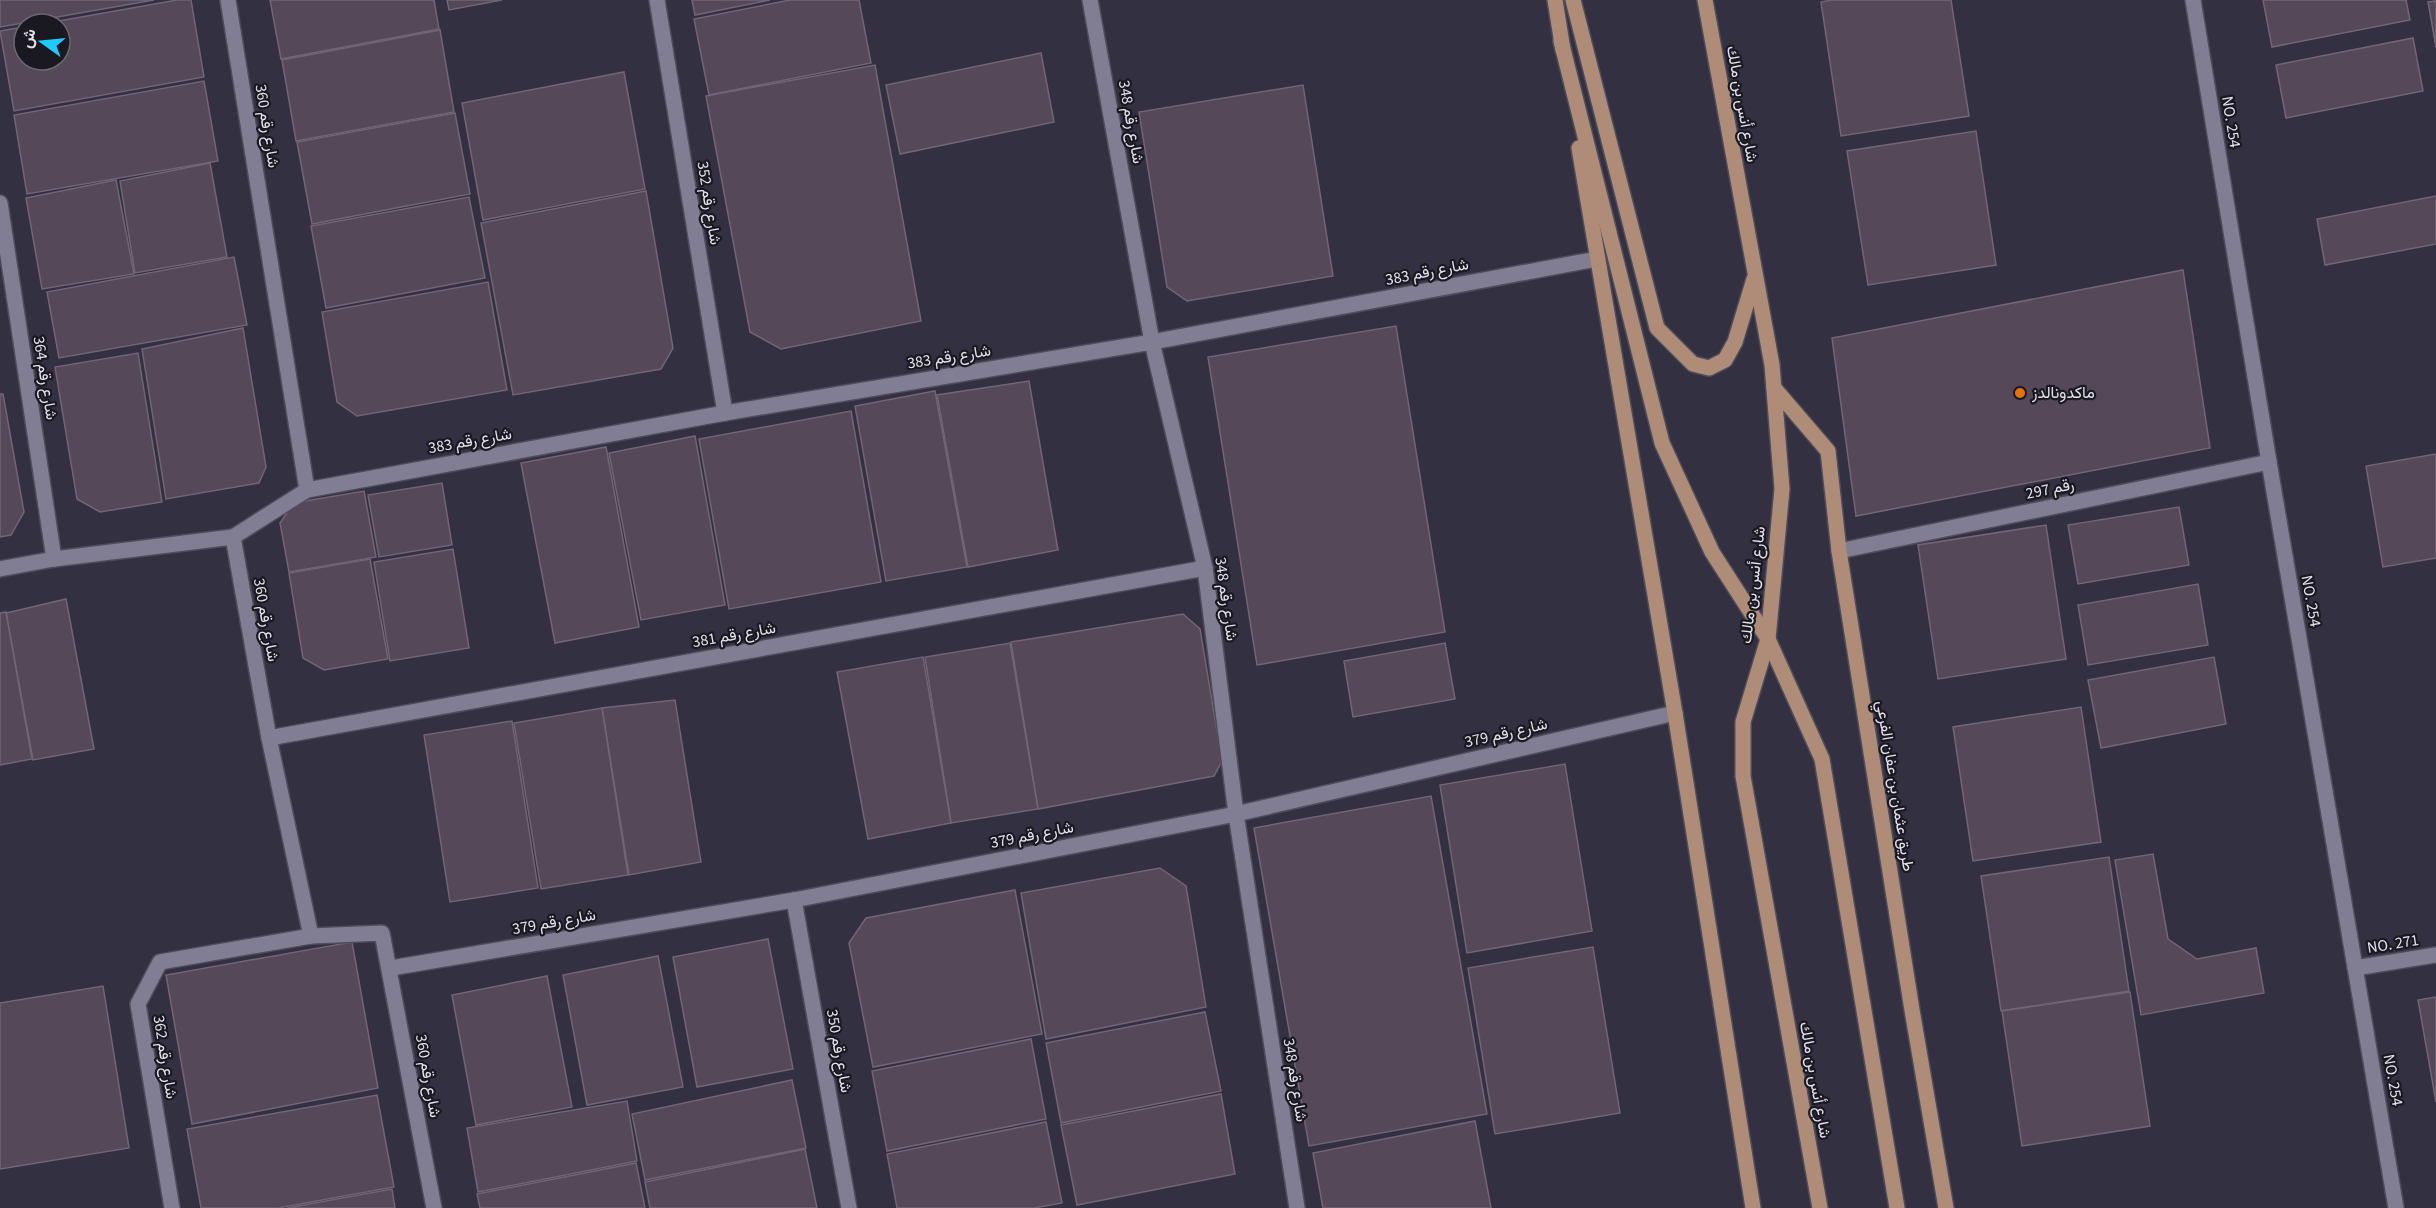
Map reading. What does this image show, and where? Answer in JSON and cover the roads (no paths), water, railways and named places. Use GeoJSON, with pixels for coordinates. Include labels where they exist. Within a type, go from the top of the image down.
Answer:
{"type":"FeatureCollection","features":[{"type":"Feature","properties":{"kind":"main road"},"geometry":{"type":"LineString","coordinates":[[1555,0],[1675,712],[1753,1208]]}},
{"type":"Feature","properties":{"kind":"main road"},"geometry":{"type":"LineString","coordinates":[[1573,0],[1657,328],[1693,364],[1709,368],[1725,360],[1735,342],[1755,275]]}},
{"type":"Feature","properties":{"kind":"main road","name":"شارع أنس بن مالك"},"geometry":{"type":"LineString","coordinates":[[1705,0],[1772,365],[1782,489],[1768,639],[1743,722],[1743,776],[1820,1208]]}},
{"type":"Feature","properties":{"kind":"main road"},"geometry":{"type":"LineString","coordinates":[[1561,41],[1662,443],[1712,552],[1768,639],[1822,759],[1897,1208]]}},
{"type":"Feature","properties":{"kind":"main road","name":"طريق عثمان بن عفان الفرعي"},"geometry":{"type":"LineString","coordinates":[[1774,388],[1828,451],[1839,551],[1912,1011],[1946,1208]]}},
{"type":"Feature","properties":{"kind":"street","name":"شارع رقم 360"},"geometry":{"type":"LineString","coordinates":[[228,0],[307,490]]}},
{"type":"Feature","properties":{"kind":"street","name":"شارع رقم 352"},"geometry":{"type":"LineString","coordinates":[[657,0],[725,412]]}},
{"type":"Feature","properties":{"kind":"street","name":"شارع رقم 348"},"geometry":{"type":"LineString","coordinates":[[1090,0],[1152,342],[1205,568],[1236,814],[1297,1208]]}},
{"type":"Feature","properties":{"kind":"street","name":"NO. 254"},"geometry":{"type":"LineString","coordinates":[[2193,0],[2396,1208]]}},
{"type":"Feature","properties":{"kind":"street","name":"شارع رقم 364"},"geometry":{"type":"LineString","coordinates":[[0,203],[54,559]]}},
{"type":"Feature","properties":{"kind":"street","name":"شارع رقم 383"},"geometry":{"type":"LineString","coordinates":[[307,490],[725,412],[1152,342],[1597,259]]}},
{"type":"Feature","properties":{"kind":"street","name":"رقم 297"},"geometry":{"type":"LineString","coordinates":[[1839,551],[2269,462]]}},
{"type":"Feature","properties":{"kind":"street"},"geometry":{"type":"LineString","coordinates":[[0,569],[54,559],[233,537],[307,490]]}},
{"type":"Feature","properties":{"kind":"street","name":"شارع رقم 360"},"geometry":{"type":"LineString","coordinates":[[233,537],[269,738],[311,936],[382,933],[391,968],[434,1208]]}},
{"type":"Feature","properties":{"kind":"street","name":"شارع رقم 381"},"geometry":{"type":"LineString","coordinates":[[269,738],[1205,568]]}},
{"type":"Feature","properties":{"kind":"street","name":"شارع رقم 379"},"geometry":{"type":"LineString","coordinates":[[391,968],[794,900],[1236,814],[1675,712]]}},
{"type":"Feature","properties":{"kind":"street","name":"شارع رقم 350"},"geometry":{"type":"LineString","coordinates":[[794,900],[849,1208]]}},
{"type":"Feature","properties":{"kind":"street","name":"شارع رقم 362"},"geometry":{"type":"LineString","coordinates":[[172,1208],[138,1004],[160,962],[311,936]]}},
{"type":"Feature","properties":{"kind":"street","name":"NO. 271"},"geometry":{"type":"LineString","coordinates":[[2355,968],[2436,955]]}},
{"type":"Feature","properties":{"kind":"place","name":"ماكدونالدز"},"geometry":{"type":"Point","coordinates":[2020,393]}}]}
